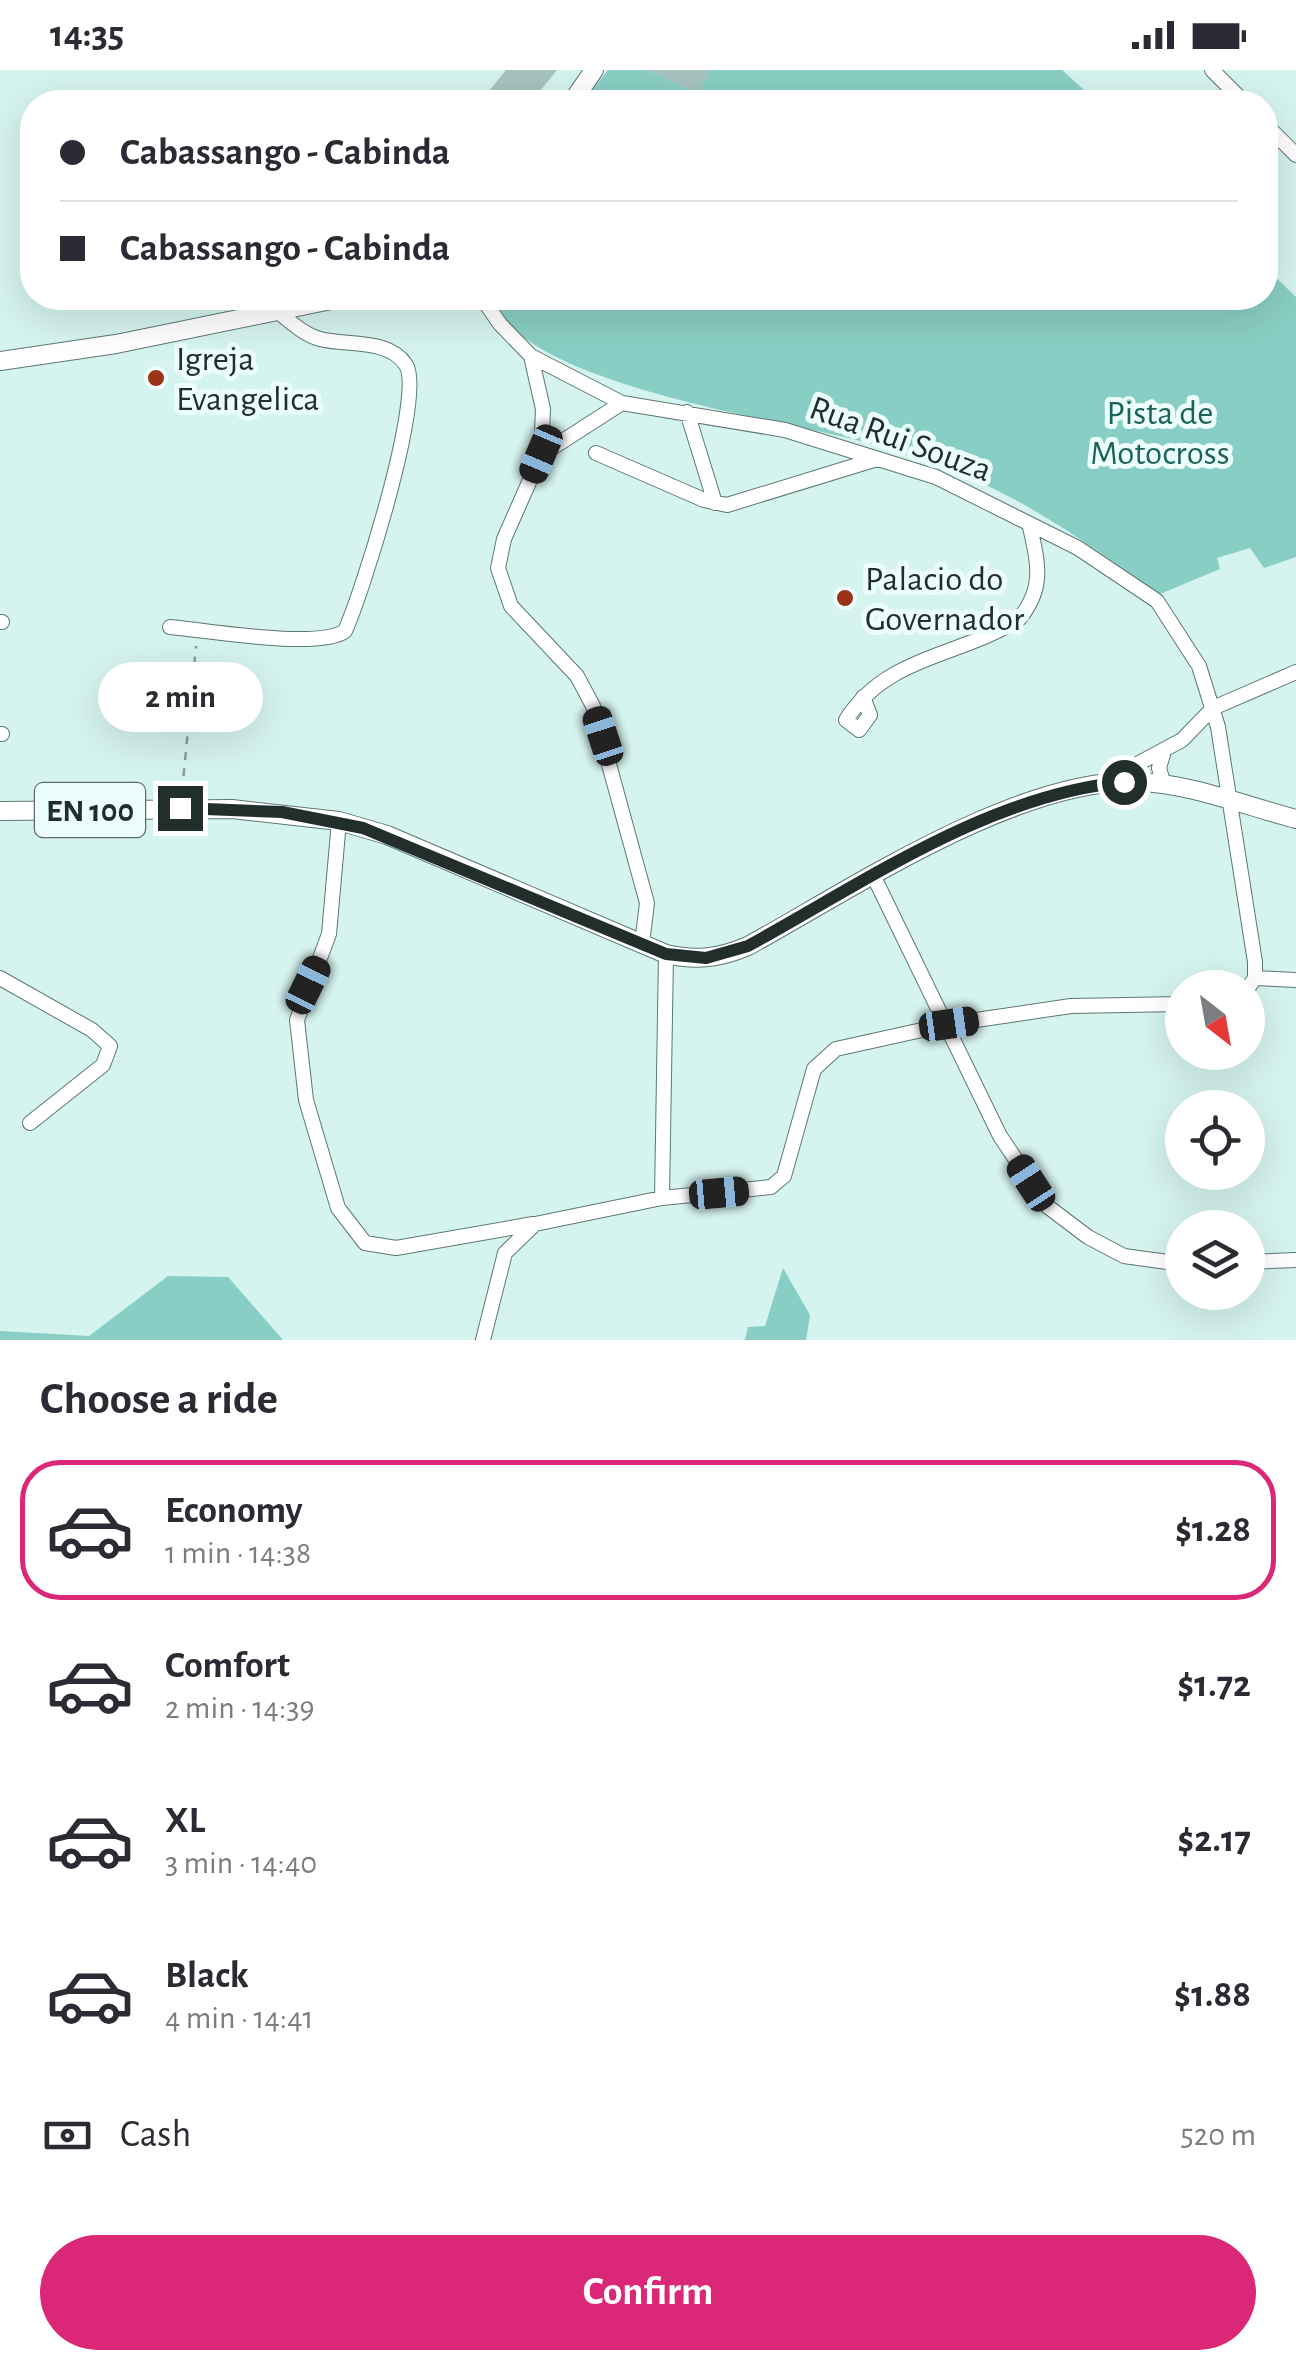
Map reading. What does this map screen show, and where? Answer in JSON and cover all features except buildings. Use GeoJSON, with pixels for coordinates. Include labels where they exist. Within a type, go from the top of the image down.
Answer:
{"type":"FeatureCollection","features":[{"type":"Feature","properties":{"kind":"main road"},"geometry":{"type":"LineString","coordinates":[[0,361],[116,344],[277,310]]}},
{"type":"Feature","properties":{"kind":"main road","name":"EN 100"},"geometry":{"type":"LineString","coordinates":[[0,811],[180,808],[282,812],[338,820],[387,835],[666,954],[688,959],[726,956],[988,818],[1100,784],[1164,785],[1296,820]]}},
{"type":"Feature","properties":{"kind":"street"},"geometry":{"type":"LineString","coordinates":[[1212,70],[1232,90]]}},
{"type":"Feature","properties":{"kind":"street"},"geometry":{"type":"LineString","coordinates":[[1278,137],[1296,155]]}},
{"type":"Feature","properties":{"kind":"street"},"geometry":{"type":"LineString","coordinates":[[170,627],[308,638],[331,638],[345,631],[405,436],[411,382],[406,365],[392,352],[309,335],[283,310]]}},
{"type":"Feature","properties":{"kind":"street","name":"Rua Rui Souza"},"geometry":{"type":"LineString","coordinates":[[490,310],[532,356],[622,403],[785,430],[880,459],[976,495],[1030,527],[1078,548],[1157,601],[1200,666],[1213,708],[1225,762],[1249,970]]}},
{"type":"Feature","properties":{"kind":"street"},"geometry":{"type":"LineString","coordinates":[[532,356],[543,410],[541,454],[504,539],[498,568],[511,606],[577,676],[593,706],[647,903],[642,944]]}},
{"type":"Feature","properties":{"kind":"street"},"geometry":{"type":"LineString","coordinates":[[541,454],[622,403]]}},
{"type":"Feature","properties":{"kind":"street"},"geometry":{"type":"LineString","coordinates":[[687,412],[714,503]]}},
{"type":"Feature","properties":{"kind":"street"},"geometry":{"type":"LineString","coordinates":[[596,453],[714,503],[740,504],[880,459]]}},
{"type":"Feature","properties":{"kind":"street"},"geometry":{"type":"LineString","coordinates":[[863,697],[905,665],[1020,619],[1030,606],[1040,571],[1030,527]]}},
{"type":"Feature","properties":{"kind":"street"},"geometry":{"type":"LineString","coordinates":[[1100,784],[1164,751],[1196,728],[1213,708],[1296,672]]}},
{"type":"Feature","properties":{"kind":"street"},"geometry":{"type":"LineString","coordinates":[[1164,751],[1159,768],[1164,785]]}},
{"type":"Feature","properties":{"kind":"street"},"geometry":{"type":"LineString","coordinates":[[338,820],[329,934],[298,1020],[306,1100],[338,1208],[365,1243],[396,1248],[662,1198],[771,1187],[784,1176],[814,1069],[836,1048],[949,1024],[1072,1006],[1165,1004]]}},
{"type":"Feature","properties":{"kind":"street"},"geometry":{"type":"LineString","coordinates":[[874,877],[949,1024],[1000,1136],[1047,1206],[1088,1238],[1124,1256],[1165,1262]]}},
{"type":"Feature","properties":{"kind":"street"},"geometry":{"type":"LineString","coordinates":[[662,1198],[666,954]]}},
{"type":"Feature","properties":{"kind":"street"},"geometry":{"type":"LineString","coordinates":[[0,978],[92,1030],[110,1046],[103,1065],[30,1123]]}},
{"type":"Feature","properties":{"kind":"street"},"geometry":{"type":"LineString","coordinates":[[1265,982],[1296,980]]}},
{"type":"Feature","properties":{"kind":"street"},"geometry":{"type":"LineString","coordinates":[[483,1340],[505,1253],[535,1224]]}},
{"type":"Feature","properties":{"kind":"street"},"geometry":{"type":"LineString","coordinates":[[1265,1261],[1296,1260]]}},
{"type":"Feature","properties":{"kind":"path"},"geometry":{"type":"LineString","coordinates":[[180,808],[199,629]]}},
{"type":"Feature","properties":{"kind":"green space"},"geometry":{"type":"Polygon","coordinates":[[[608,70],[647,70],[691,90],[592,90],[608,70]]]}},
{"type":"Feature","properties":{"kind":"green space"},"geometry":{"type":"Polygon","coordinates":[[[709,70],[1062,70],[1084,90],[699,90],[709,70]]]}},
{"type":"Feature","properties":{"kind":"green space","name":"Pista de Motocross"},"geometry":{"type":"Polygon","coordinates":[[[1278,280],[1296,297],[1296,557],[1264,568],[1250,548],[1217,558],[1220,569],[1160,594],[1049,519],[979,482],[879,446],[728,412],[605,377],[553,355],[514,329],[501,310],[1278,310],[1278,280]]]}},
{"type":"Feature","properties":{"kind":"green space"},"geometry":{"type":"Polygon","coordinates":[[[783,1268],[810,1315],[806,1340],[745,1340],[748,1327],[765,1326],[783,1268]]]}},
{"type":"Feature","properties":{"kind":"green space"},"geometry":{"type":"Polygon","coordinates":[[[168,1276],[228,1277],[283,1340],[0,1340],[0,1331],[89,1336],[168,1276]]]}},
{"type":"Feature","properties":{"kind":"place","name":"Igreja Evangelica"},"geometry":{"type":"Point","coordinates":[156,378]}},
{"type":"Feature","properties":{"kind":"place","name":"Palacio do Governador"},"geometry":{"type":"Point","coordinates":[845,598]}},
{"type":"Feature","properties":{"kind":"route"},"geometry":{"type":"LineString","coordinates":[[180,808],[282,812],[338,820],[387,835],[666,954],[688,959],[726,956],[748,946],[988,818],[1058,794],[1124,782]]}}]}
